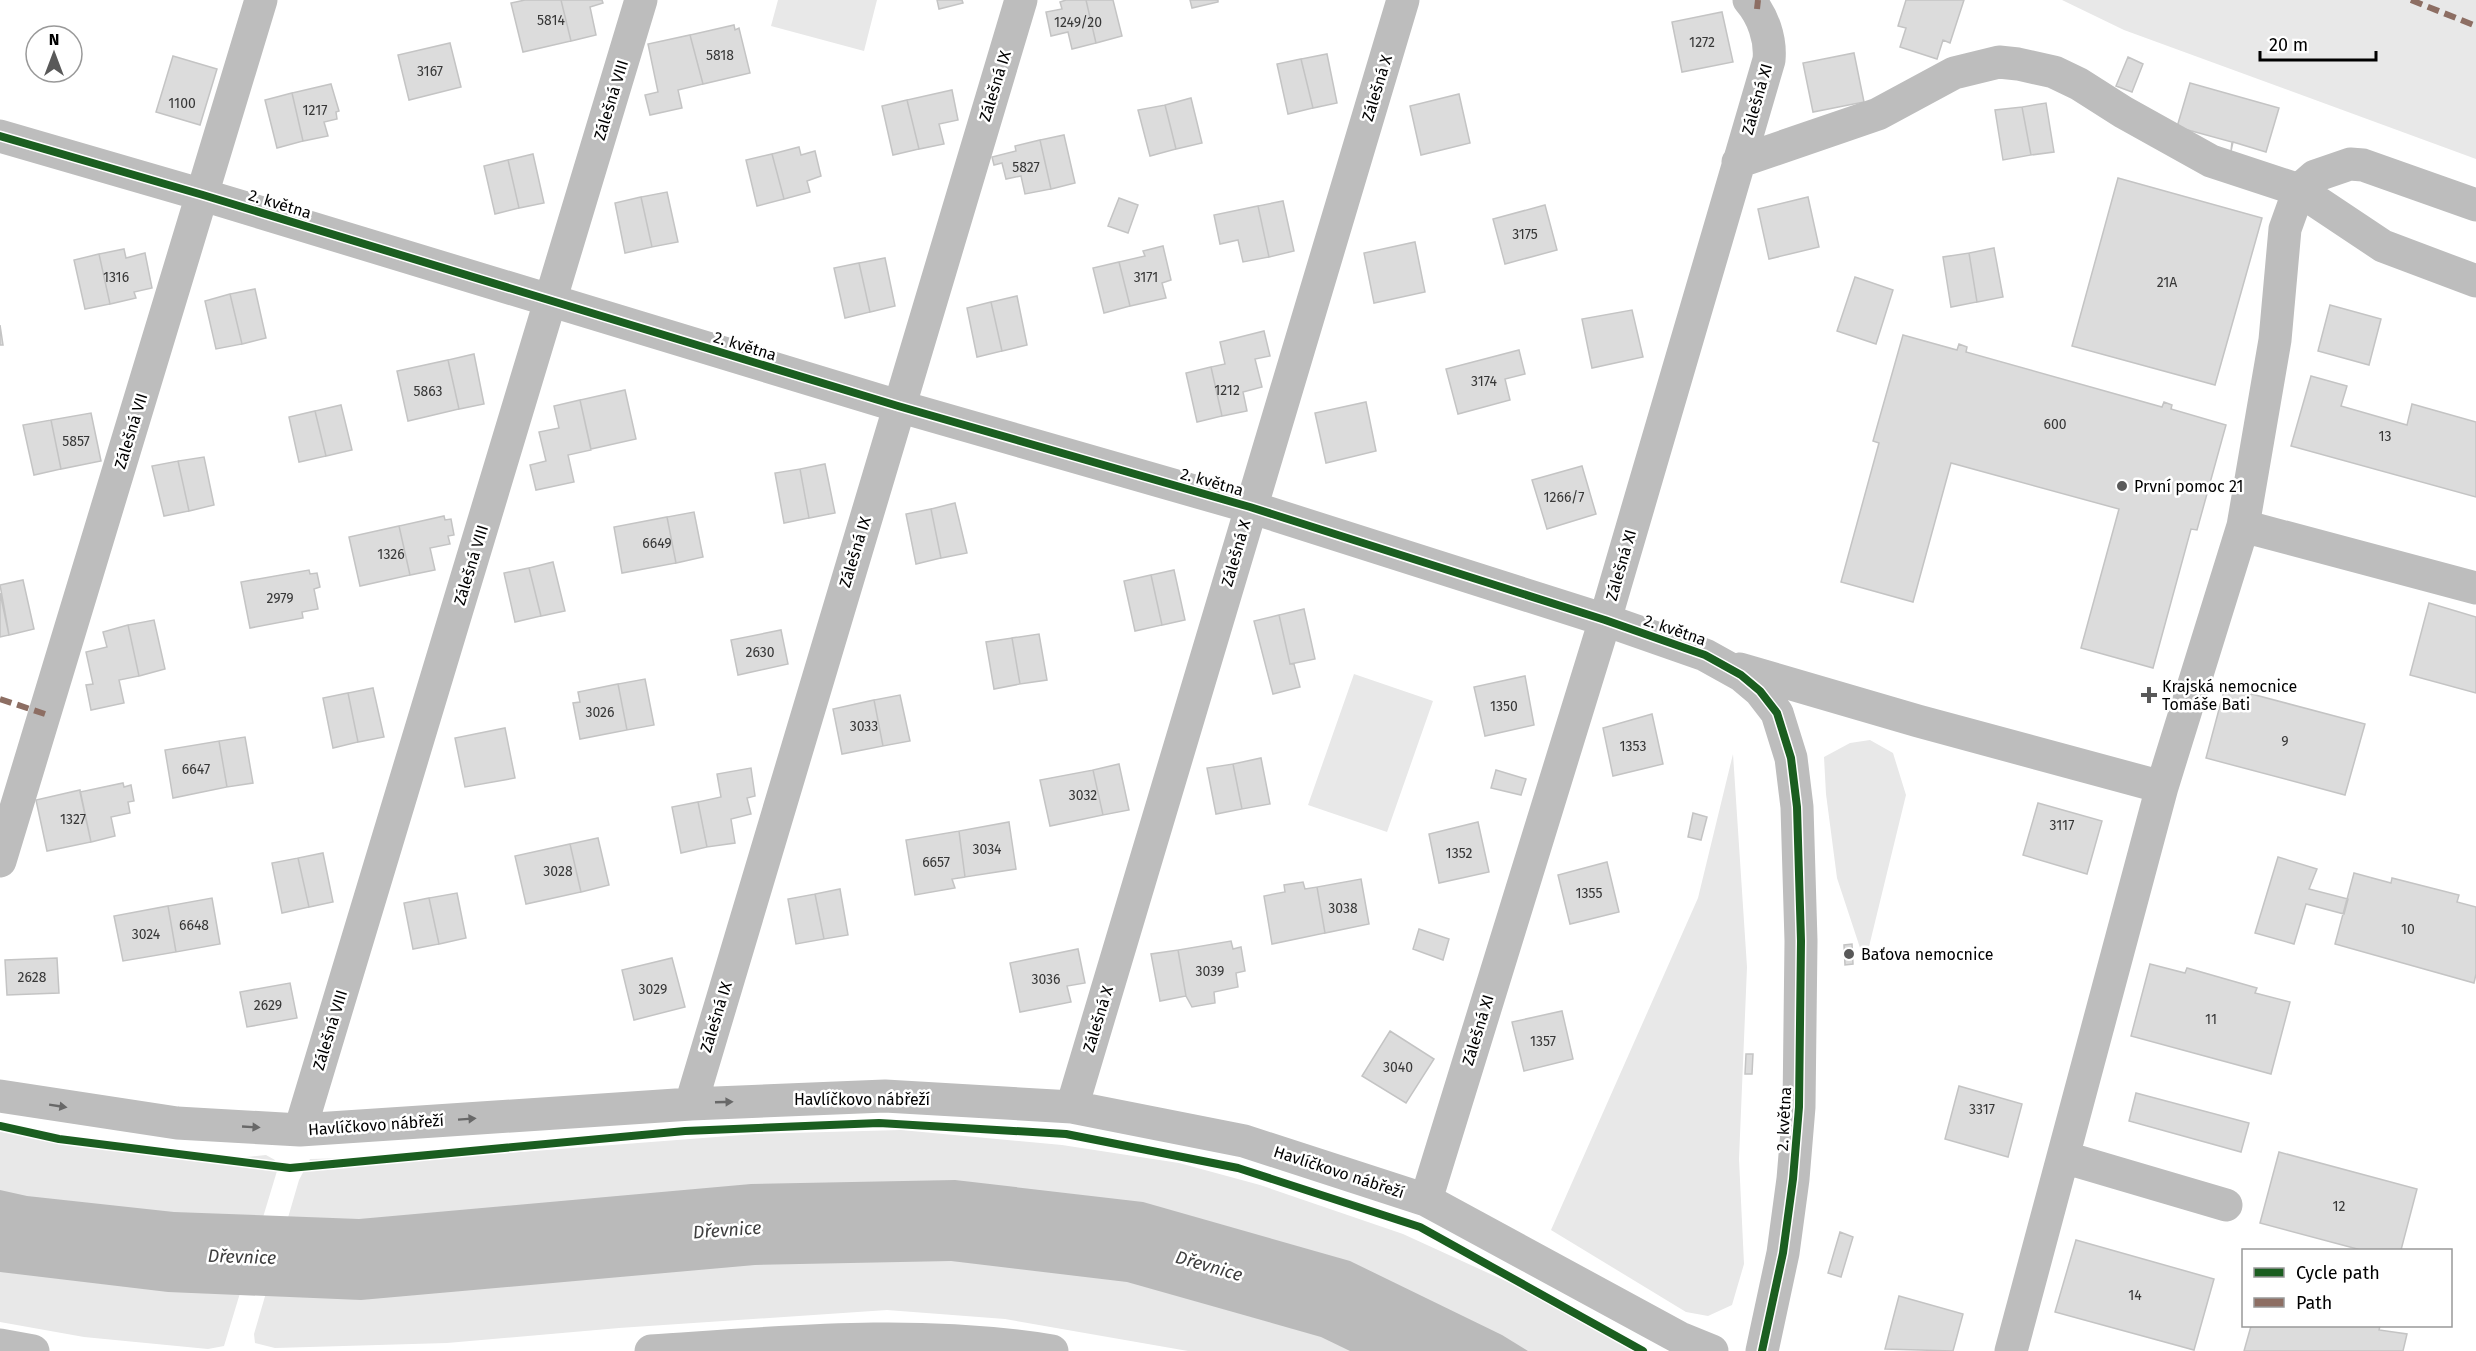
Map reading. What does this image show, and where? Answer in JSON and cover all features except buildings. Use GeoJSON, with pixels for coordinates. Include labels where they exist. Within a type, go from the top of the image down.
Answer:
{"type":"FeatureCollection","features":[{"type":"Feature","properties":{"kind":"street","name":"Zálešná VII"},"geometry":{"type":"LineString","coordinates":[[0,861],[261,0]]}},
{"type":"Feature","properties":{"kind":"street","name":"Zálešná VIII"},"geometry":{"type":"LineString","coordinates":[[300,1130],[641,0]]}},
{"type":"Feature","properties":{"kind":"street","name":"Zálešná IX"},"geometry":{"type":"LineString","coordinates":[[691,1104],[1021,0]]}},
{"type":"Feature","properties":{"kind":"street","name":"Zálešná X"},"geometry":{"type":"LineString","coordinates":[[1072,1107],[1403,0]]}},
{"type":"Feature","properties":{"kind":"street","name":"Zálešná XI"},"geometry":{"type":"LineString","coordinates":[[1426,1200],[1605,620],[1770,51],[1767,33],[1757,9],[1749,0]]}},
{"type":"Feature","properties":{"kind":"street"},"geometry":{"type":"LineString","coordinates":[[1738,162],[1878,114],[1932,84],[1978,66],[1999,62],[2037,67],[2079,84],[2106,99],[2123,112],[2211,161],[2299,190],[2383,246],[2476,281]]}},
{"type":"Feature","properties":{"kind":"street","name":"2. května"},"geometry":{"type":"LineString","coordinates":[[0,136],[203,195],[898,406],[1250,507],[1605,620],[1705,655],[1729,666],[1760,691],[1777,713],[1791,758],[1797,807],[1801,941],[1799,1107],[1793,1179],[1783,1253],[1762,1351]]}},
{"type":"Feature","properties":{"kind":"street"},"geometry":{"type":"LineString","coordinates":[[2011,1351],[2162,787],[2243,526],[2275,340],[2285,229],[2299,190],[2315,176],[2350,164],[2363,165],[2476,205]]}},
{"type":"Feature","properties":{"kind":"street"},"geometry":{"type":"LineString","coordinates":[[2243,526],[2476,588]]}},
{"type":"Feature","properties":{"kind":"street"},"geometry":{"type":"LineString","coordinates":[[1729,666],[1918,721],[2162,787]]}},
{"type":"Feature","properties":{"kind":"street","name":"Havlíčkovo nábřeží"},"geometry":{"type":"LineString","coordinates":[[0,1096],[177,1123],[300,1130],[691,1104],[885,1096],[1072,1107],[1244,1141],[1426,1200],[1680,1338],[1712,1351]]}},
{"type":"Feature","properties":{"kind":"street"},"geometry":{"type":"LineString","coordinates":[[2063,1157],[2226,1205]]}},
{"type":"Feature","properties":{"kind":"street"},"geometry":{"type":"LineString","coordinates":[[651,1351],[898,1338],[1052,1351]]}},
{"type":"Feature","properties":{"kind":"street"},"geometry":{"type":"LineString","coordinates":[[0,1345],[33,1351]]}},
{"type":"Feature","properties":{"kind":"shaded area"},"geometry":{"type":"Polygon","coordinates":[[[778,0],[877,0],[864,51],[771,26],[778,0]]]}},
{"type":"Feature","properties":{"kind":"shaded area"},"geometry":{"type":"Polygon","coordinates":[[[2062,0],[2476,0],[2476,159],[2124,30],[2062,0]]]}},
{"type":"Feature","properties":{"kind":"shaded area"},"geometry":{"type":"Polygon","coordinates":[[[1354,674],[1433,701],[1387,832],[1308,805],[1354,674]]]}},
{"type":"Feature","properties":{"kind":"shaded area"},"geometry":{"type":"Polygon","coordinates":[[[1870,740],[1893,753],[1906,795],[1865,963],[1837,878],[1826,794],[1824,757],[1850,743],[1870,740]]]}},
{"type":"Feature","properties":{"kind":"shaded area"},"geometry":{"type":"Polygon","coordinates":[[[1733,754],[1747,967],[1739,1159],[1744,1264],[1732,1305],[1708,1316],[1686,1312],[1551,1230],[1698,898],[1733,754]]]}},
{"type":"Feature","properties":{"kind":"shaded area"},"geometry":{"type":"Polygon","coordinates":[[[901,1130],[1062,1145],[1179,1163],[1260,1185],[1403,1234],[1521,1288],[1634,1351],[1188,1351],[1005,1319],[887,1310],[619,1328],[447,1343],[275,1348],[255,1343],[254,1334],[299,1180],[310,1159],[496,1154],[755,1134],[901,1130]]]}},
{"type":"Feature","properties":{"kind":"shaded area"},"geometry":{"type":"Polygon","coordinates":[[[0,1131],[61,1143],[200,1162],[266,1155],[275,1160],[277,1171],[224,1346],[208,1349],[84,1337],[0,1322],[0,1131]]]}},
{"type":"Feature","properties":{"kind":"water","name":"Dřevnice"},"geometry":{"type":"Polygon","coordinates":[[[955,1180],[1143,1202],[1350,1261],[1502,1335],[1528,1351],[1350,1351],[1321,1337],[1127,1282],[951,1261],[755,1265],[361,1300],[168,1292],[0,1272],[0,1190],[27,1196],[174,1212],[359,1219],[751,1184],[955,1180]]]}},
{"type":"Feature","properties":{"kind":"marked path"},"geometry":{"type":"LineString","coordinates":[[1757,9],[1758,0]]}},
{"type":"Feature","properties":{"kind":"marked path"},"geometry":{"type":"LineString","coordinates":[[2411,0],[2476,26]]}},
{"type":"Feature","properties":{"kind":"marked path"},"geometry":{"type":"LineString","coordinates":[[0,699],[45,714]]}},
{"type":"Feature","properties":{"kind":"cycle path"},"geometry":{"type":"LineString","coordinates":[[0,136],[203,195],[898,406],[1250,507],[1605,620],[1705,655],[1741,675],[1760,691],[1777,713],[1791,758],[1797,807],[1801,941],[1799,1107],[1793,1179],[1783,1253],[1762,1351]]}},
{"type":"Feature","properties":{"kind":"cycle path"},"geometry":{"type":"LineString","coordinates":[[0,1126],[59,1139],[290,1168],[685,1131],[879,1123],[1066,1134],[1238,1168],[1420,1227],[1643,1351]]}},
{"type":"Feature","properties":{"kind":"place","name":"První pomoc 21"},"geometry":{"type":"Point","coordinates":[2122,486]}},
{"type":"Feature","properties":{"kind":"place","name":"Krajská nemocnice Tomáše Bati"},"geometry":{"type":"Point","coordinates":[2149,695]}},
{"type":"Feature","properties":{"kind":"place","name":"Baťova nemocnice"},"geometry":{"type":"Point","coordinates":[1849,954]}}]}
